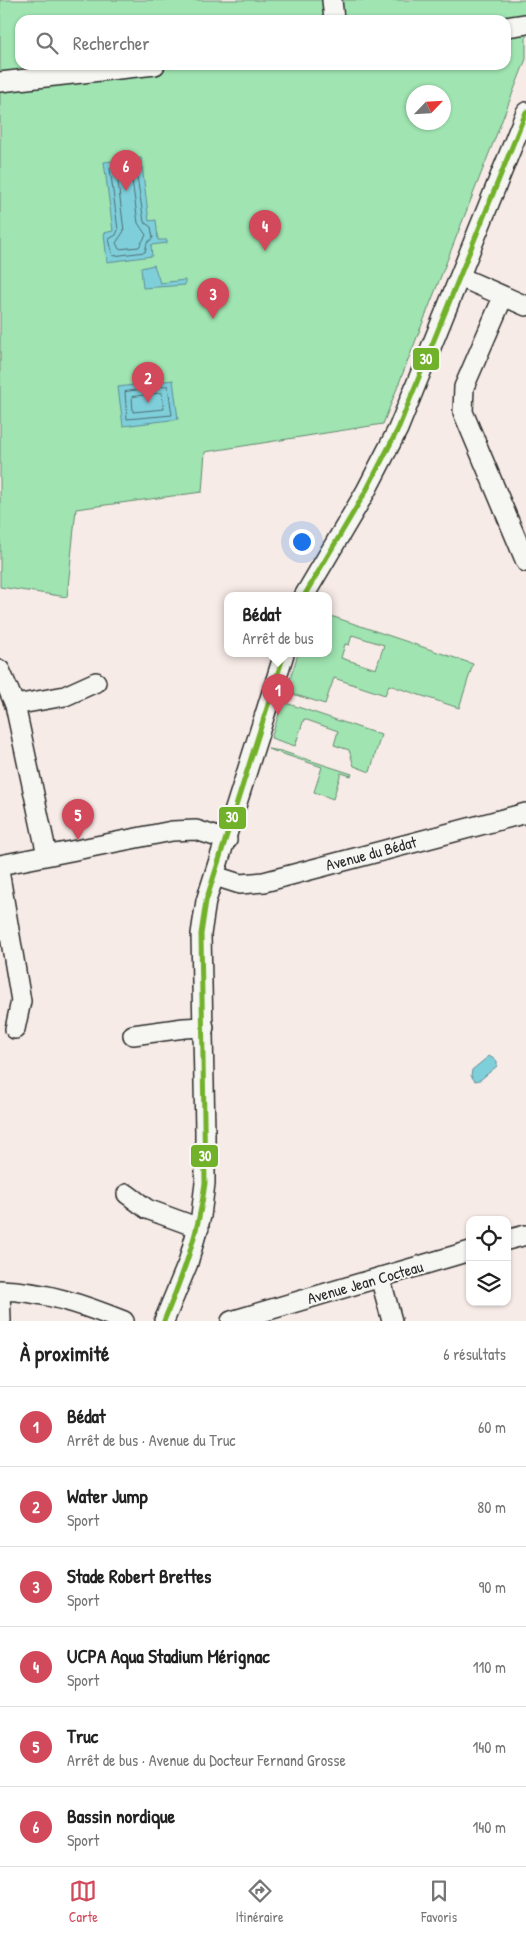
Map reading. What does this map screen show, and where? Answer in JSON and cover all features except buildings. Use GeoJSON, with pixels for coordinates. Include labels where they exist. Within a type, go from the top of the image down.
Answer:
{"type":"FeatureCollection","features":[{"type":"Feature","properties":{"kind":"street"},"geometry":{"type":"LineString","coordinates":[[332,0],[334,15]]}},
{"type":"Feature","properties":{"kind":"street"},"geometry":{"type":"LineString","coordinates":[[511,26],[526,24]]}},
{"type":"Feature","properties":{"kind":"street"},"geometry":{"type":"LineString","coordinates":[[0,82],[110,70]]}},
{"type":"Feature","properties":{"kind":"street"},"geometry":{"type":"LineString","coordinates":[[306,592],[366,491],[398,429],[526,112]]}},
{"type":"Feature","properties":{"kind":"street"},"geometry":{"type":"LineString","coordinates":[[460,278],[526,306]]}},
{"type":"Feature","properties":{"kind":"street"},"geometry":{"type":"LineString","coordinates":[[503,297],[464,387],[463,412],[526,562]]}},
{"type":"Feature","properties":{"kind":"street"},"geometry":{"type":"LineString","coordinates":[[164,1321],[188,1263],[199,1228],[205,1183],[204,1027],[201,934],[206,901],[227,840],[283,657]]}},
{"type":"Feature","properties":{"kind":"street"},"geometry":{"type":"LineString","coordinates":[[0,670],[14,705],[47,855]]}},
{"type":"Feature","properties":{"kind":"street"},"geometry":{"type":"LineString","coordinates":[[14,705],[64,696],[96,682]]}},
{"type":"Feature","properties":{"kind":"street","name":"Avenue du Bédat"},"geometry":{"type":"LineString","coordinates":[[215,876],[240,884],[264,882],[526,813]]}},
{"type":"Feature","properties":{"kind":"street"},"geometry":{"type":"LineString","coordinates":[[0,865],[172,831],[196,830],[227,840]]}},
{"type":"Feature","properties":{"kind":"street"},"geometry":{"type":"LineString","coordinates":[[0,876],[21,1001],[15,1029]]}},
{"type":"Feature","properties":{"kind":"street"},"geometry":{"type":"LineString","coordinates":[[133,1035],[204,1027]]}},
{"type":"Feature","properties":{"kind":"street"},"geometry":{"type":"LineString","coordinates":[[127,1194],[147,1208],[199,1228]]}},
{"type":"Feature","properties":{"kind":"street"},"geometry":{"type":"LineString","coordinates":[[511,1239],[526,1235]]}},
{"type":"Feature","properties":{"kind":"street","name":"Avenue Jean Cocteau"},"geometry":{"type":"LineString","coordinates":[[231,1321],[466,1252]]}},
{"type":"Feature","properties":{"kind":"street"},"geometry":{"type":"LineString","coordinates":[[380,1277],[392,1321]]}},
{"type":"Feature","properties":{"kind":"street"},"geometry":{"type":"LineString","coordinates":[[1,1321],[0,1290],[38,1292],[90,1307],[124,1321]]}},
{"type":"Feature","properties":{"kind":"green space"},"geometry":{"type":"Polygon","coordinates":[[[0,0],[526,0],[526,59],[383,424],[205,452],[202,492],[76,509],[67,597],[0,587],[0,0]]]}},
{"type":"Feature","properties":{"kind":"green space"},"geometry":{"type":"Polygon","coordinates":[[[332,616],[473,664],[459,708],[389,685],[385,695],[334,678],[325,704],[286,692],[297,657],[332,657],[332,616]],[[352,635],[349,645],[345,644],[341,658],[376,669],[384,645],[352,635]]]}},
{"type":"Feature","properties":{"kind":"green space"},"geometry":{"type":"Polygon","coordinates":[[[283,702],[381,735],[370,772],[354,766],[349,750],[334,745],[338,731],[304,719],[295,746],[271,738],[283,702]]]}},
{"type":"Feature","properties":{"kind":"green space"},"geometry":{"type":"Polygon","coordinates":[[[268,749],[281,751],[352,774],[351,776],[341,773],[333,799],[314,792],[322,767],[268,749]]]}},
{"type":"Feature","properties":{"kind":"water"},"geometry":{"type":"Polygon","coordinates":[[[141,158],[149,221],[156,220],[158,240],[167,240],[167,243],[151,245],[152,256],[107,262],[104,233],[113,231],[104,162],[141,158]]]}},
{"type":"Feature","properties":{"kind":"water"},"geometry":{"type":"Polygon","coordinates":[[[154,265],[160,283],[185,280],[185,285],[143,288],[141,268],[154,265]]]}},
{"type":"Feature","properties":{"kind":"water"},"geometry":{"type":"Polygon","coordinates":[[[173,380],[178,419],[123,426],[118,387],[173,380]]]}},
{"type":"Feature","properties":{"kind":"water"},"geometry":{"type":"Polygon","coordinates":[[[489,1056],[497,1061],[497,1066],[480,1080],[475,1081],[471,1076],[472,1070],[489,1056]]]}},
{"type":"Feature","properties":{"kind":"transit line","name":"30"},"geometry":{"type":"LineString","coordinates":[[306,592],[366,491],[398,429],[526,112]]}},
{"type":"Feature","properties":{"kind":"transit line","name":"30"},"geometry":{"type":"LineString","coordinates":[[164,1321],[189,1253],[199,1219],[205,1183],[201,934],[206,901],[283,657]]}},
{"type":"Feature","properties":{"kind":"place","name":"Bassin nordique"},"geometry":{"type":"Point","coordinates":[126,191]}},
{"type":"Feature","properties":{"kind":"place","name":"UCPA Aqua Stadium Mérignac"},"geometry":{"type":"Point","coordinates":[265,251]}},
{"type":"Feature","properties":{"kind":"place","name":"Stade Robert Brettes"},"geometry":{"type":"Point","coordinates":[213,319]}},
{"type":"Feature","properties":{"kind":"place","name":"Water Jump"},"geometry":{"type":"Point","coordinates":[148,403]}},
{"type":"Feature","properties":{"kind":"place","name":"Bédat"},"geometry":{"type":"Point","coordinates":[278,715]}},
{"type":"Feature","properties":{"kind":"place","name":"Truc"},"geometry":{"type":"Point","coordinates":[78,840]}}]}
